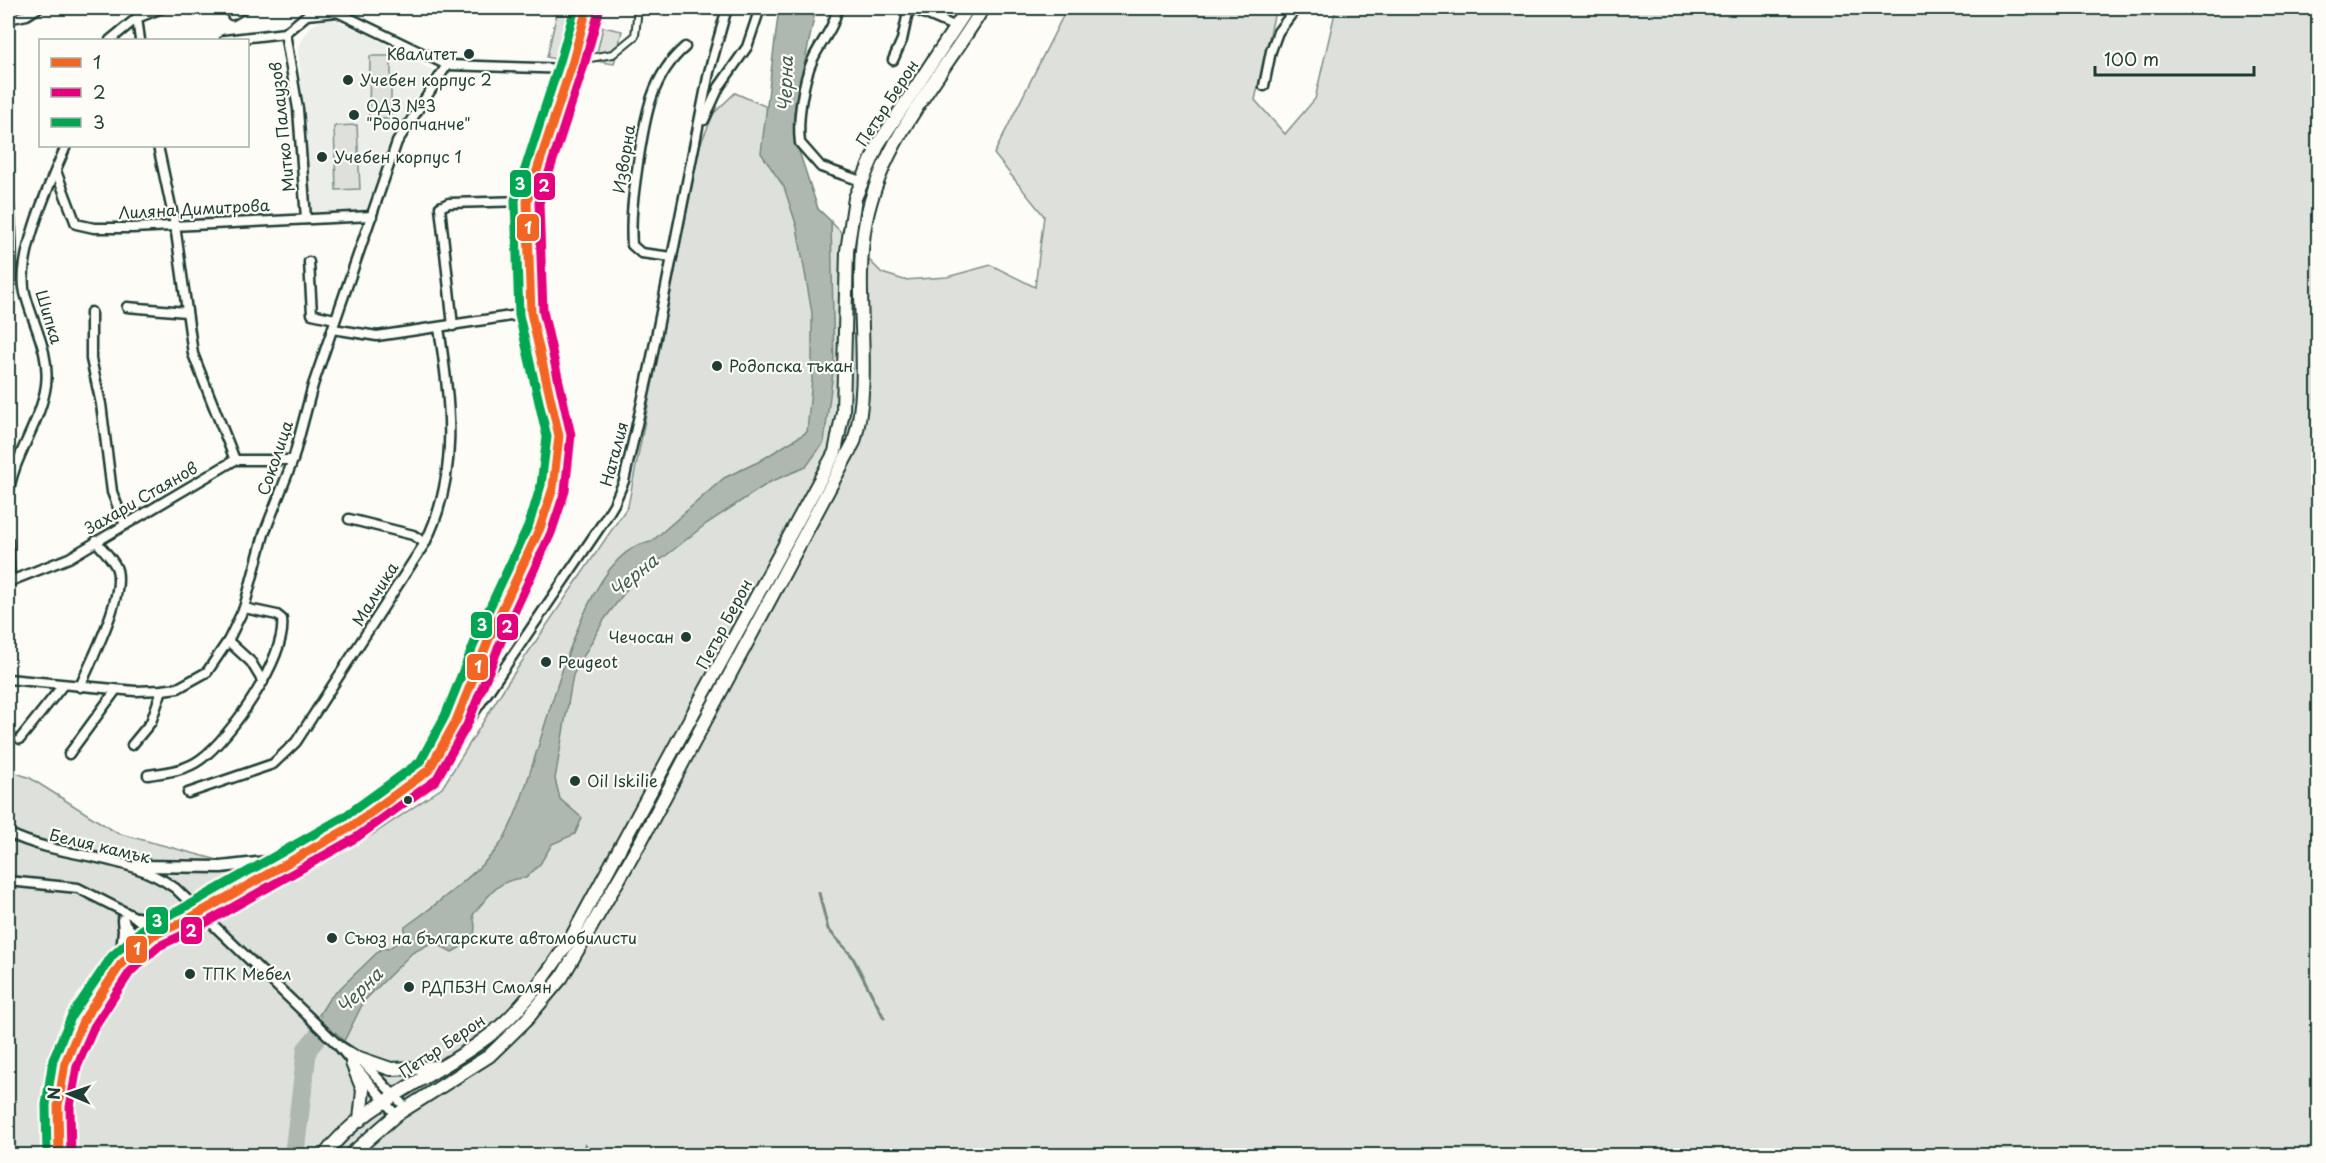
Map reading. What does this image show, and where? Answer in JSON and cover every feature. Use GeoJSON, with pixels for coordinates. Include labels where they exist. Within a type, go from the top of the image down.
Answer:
{"type":"FeatureCollection","features":[{"type":"Feature","properties":{"kind":"main road","name":"Петър Берон"},"geometry":{"type":"LineString","coordinates":[[324,1155],[341,1135],[360,1120],[482,1042],[520,1009],[571,938],[835,452],[843,412],[848,244],[855,198],[879,143],[968,8]]}},
{"type":"Feature","properties":{"kind":"main road","name":"Петър Берон"},"geometry":{"type":"LineString","coordinates":[[349,1155],[401,1111],[489,1056],[526,1020],[562,977],[641,841],[854,442],[858,428],[862,250],[874,183],[896,141],[983,8]]}},
{"type":"Feature","properties":{"kind":"main road"},"geometry":{"type":"LineString","coordinates":[[360,1120],[363,1090],[356,1060],[391,1069],[441,1067]]}},
{"type":"Feature","properties":{"kind":"street"},"geometry":{"type":"LineString","coordinates":[[8,19],[27,15],[38,8]]}},
{"type":"Feature","properties":{"kind":"street"},"geometry":{"type":"LineString","coordinates":[[111,39],[137,18],[144,8]]}},
{"type":"Feature","properties":{"kind":"street"},"geometry":{"type":"LineString","coordinates":[[137,18],[162,8]]}},
{"type":"Feature","properties":{"kind":"street"},"geometry":{"type":"LineString","coordinates":[[232,15],[244,8]]}},
{"type":"Feature","properties":{"kind":"street"},"geometry":{"type":"LineString","coordinates":[[59,1155],[58,1106],[65,1063],[83,1021],[121,964],[181,923],[351,827],[429,770],[456,721],[493,629],[540,528],[553,488],[559,436],[531,313],[527,201],[587,8]]}},
{"type":"Feature","properties":{"kind":"street"},"geometry":{"type":"LineString","coordinates":[[234,39],[285,33],[307,15],[336,12],[447,65],[571,65],[613,54],[634,36],[638,8]]}},
{"type":"Feature","properties":{"kind":"street","name":"Наталия"},"geometry":{"type":"LineString","coordinates":[[429,770],[454,742],[614,504],[624,481],[709,72],[726,8]]}},
{"type":"Feature","properties":{"kind":"street","name":"Наталия"},"geometry":{"type":"LineString","coordinates":[[699,128],[719,87],[747,47],[759,8]]}},
{"type":"Feature","properties":{"kind":"street"},"geometry":{"type":"LineString","coordinates":[[837,8],[836,20],[812,60],[800,110],[800,143],[821,168],[861,181]]}},
{"type":"Feature","properties":{"kind":"street"},"geometry":{"type":"LineString","coordinates":[[893,60],[902,40],[911,8],[956,27]]}},
{"type":"Feature","properties":{"kind":"street"},"geometry":{"type":"LineString","coordinates":[[1264,86],[1270,51],[1278,32],[1296,8]]}},
{"type":"Feature","properties":{"kind":"street"},"geometry":{"type":"LineString","coordinates":[[137,18],[140,39]]}},
{"type":"Feature","properties":{"kind":"street","name":"Митко Палаузов"},"geometry":{"type":"LineString","coordinates":[[285,33],[298,109],[306,219]]}},
{"type":"Feature","properties":{"kind":"street","name":"Изворна"},"geometry":{"type":"LineString","coordinates":[[672,257],[641,253],[632,245],[632,196],[651,95],[670,60],[685,47]]}},
{"type":"Feature","properties":{"kind":"street","name":"Соколица"},"geometry":{"type":"LineString","coordinates":[[8,680],[116,690],[162,690],[178,688],[207,672],[228,641],[244,608],[264,534],[293,460],[313,385],[397,142],[447,65]]}},
{"type":"Feature","properties":{"kind":"street","name":"Шипка"},"geometry":{"type":"LineString","coordinates":[[8,497],[10,480],[45,388],[44,347],[25,292],[23,272],[28,246],[66,147]]}},
{"type":"Feature","properties":{"kind":"street"},"geometry":{"type":"LineString","coordinates":[[158,147],[175,225],[193,354],[235,460],[293,460]]}},
{"type":"Feature","properties":{"kind":"street","name":"Лиляна Димитрова"},"geometry":{"type":"LineString","coordinates":[[56,171],[76,224],[94,228],[372,216]]}},
{"type":"Feature","properties":{"kind":"street"},"geometry":{"type":"LineString","coordinates":[[8,198],[12,254],[8,305]]}},
{"type":"Feature","properties":{"kind":"street"},"geometry":{"type":"LineString","coordinates":[[453,326],[440,207],[449,202],[527,201]]}},
{"type":"Feature","properties":{"kind":"street"},"geometry":{"type":"LineString","coordinates":[[309,262],[312,314],[335,319]]}},
{"type":"Feature","properties":{"kind":"street"},"geometry":{"type":"LineString","coordinates":[[127,307],[186,312]]}},
{"type":"Feature","properties":{"kind":"street"},"geometry":{"type":"LineString","coordinates":[[90,312],[91,359],[101,404],[112,492],[125,525]]}},
{"type":"Feature","properties":{"kind":"street"},"geometry":{"type":"LineString","coordinates":[[333,329],[377,336],[531,313]]}},
{"type":"Feature","properties":{"kind":"street","name":"Малчика"},"geometry":{"type":"LineString","coordinates":[[189,794],[273,764],[296,742],[425,543],[436,521],[444,488],[449,447],[450,405],[439,328]]}},
{"type":"Feature","properties":{"kind":"street","name":"Захари Стаянов"},"geometry":{"type":"LineString","coordinates":[[9,581],[69,558],[235,460]]}},
{"type":"Feature","properties":{"kind":"street"},"geometry":{"type":"LineString","coordinates":[[349,519],[412,535],[425,543]]}},
{"type":"Feature","properties":{"kind":"street"},"geometry":{"type":"LineString","coordinates":[[8,541],[9,581]]}},
{"type":"Feature","properties":{"kind":"street"},"geometry":{"type":"LineString","coordinates":[[80,687],[110,614],[118,578],[116,566],[96,541]]}},
{"type":"Feature","properties":{"kind":"street"},"geometry":{"type":"LineString","coordinates":[[148,775],[179,770],[199,760],[216,746],[263,682],[274,663],[282,620],[277,615],[244,608]]}},
{"type":"Feature","properties":{"kind":"street"},"geometry":{"type":"LineString","coordinates":[[228,641],[251,662],[263,682]]}},
{"type":"Feature","properties":{"kind":"street"},"geometry":{"type":"LineString","coordinates":[[20,739],[63,685]]}},
{"type":"Feature","properties":{"kind":"street"},"geometry":{"type":"LineString","coordinates":[[69,754],[116,690]]}},
{"type":"Feature","properties":{"kind":"street"},"geometry":{"type":"LineString","coordinates":[[132,745],[151,722],[162,690]]}},
{"type":"Feature","properties":{"kind":"street","name":"Белия камък"},"geometry":{"type":"LineString","coordinates":[[8,833],[42,848],[136,866],[158,875],[175,888],[356,1060],[401,1111]]}},
{"type":"Feature","properties":{"kind":"street"},"geometry":{"type":"LineString","coordinates":[[136,866],[221,867],[299,858]]}},
{"type":"Feature","properties":{"kind":"street"},"geometry":{"type":"LineString","coordinates":[[8,882],[78,888],[136,918],[155,939]]}},
{"type":"Feature","properties":{"kind":"street"},"geometry":{"type":"LineString","coordinates":[[113,906],[145,947]]}},
{"type":"Feature","properties":{"kind":"street"},"geometry":{"type":"LineString","coordinates":[[136,918],[181,923]]}},
{"type":"Feature","properties":{"kind":"street"},"geometry":{"type":"LineString","coordinates":[[121,964],[123,920]]}},
{"type":"Feature","properties":{"kind":"street"},"geometry":{"type":"LineString","coordinates":[[66,1155],[67,1088],[79,1045],[110,991],[145,947]]}},
{"type":"Feature","properties":{"kind":"shaded area"},"geometry":{"type":"Polygon","coordinates":[[[558,8],[571,8],[559,60],[547,57],[558,8]]]}},
{"type":"Feature","properties":{"kind":"shaded area"},"geometry":{"type":"Polygon","coordinates":[[[1067,8],[1272,8],[1274,16],[1255,100],[1285,134],[1315,99],[1336,8],[2318,8],[2318,1155],[8,1156],[8,770],[30,778],[117,833],[289,879],[375,833],[442,788],[506,685],[628,506],[700,145],[714,113],[735,93],[765,106],[803,170],[818,209],[882,273],[904,280],[947,277],[991,265],[1035,287],[1044,216],[994,154],[1067,8]]]}},
{"type":"Feature","properties":{"kind":"shaded area","name":"ОДЗ №3 \"Родопчанче\""},"geometry":{"type":"Polygon","coordinates":[[[328,17],[371,36],[433,71],[393,135],[365,212],[312,214],[298,48],[308,28],[328,17]]]}},
{"type":"Feature","properties":{"kind":"shaded area"},"geometry":{"type":"Polygon","coordinates":[[[603,27],[622,31],[614,64],[595,61],[603,27]]]}},
{"type":"Feature","properties":{"kind":"shaded area"},"geometry":{"type":"Polygon","coordinates":[[[370,56],[391,56],[391,119],[369,119],[370,56]]]}},
{"type":"Feature","properties":{"kind":"shaded area"},"geometry":{"type":"Polygon","coordinates":[[[357,125],[360,189],[336,190],[334,126],[357,125]]]}},
{"type":"Feature","properties":{"kind":"water"},"geometry":{"type":"Polygon","coordinates":[[[779,8],[816,8],[797,99],[794,136],[818,209],[831,221],[834,365],[824,442],[806,467],[770,482],[706,524],[630,585],[604,620],[573,675],[555,779],[560,799],[582,818],[575,834],[552,844],[540,864],[526,878],[509,881],[495,889],[473,915],[474,934],[465,945],[452,952],[433,942],[412,953],[364,1001],[344,1041],[319,1015],[329,999],[382,948],[388,949],[404,937],[405,927],[470,876],[501,843],[516,813],[580,624],[600,583],[624,554],[651,542],[724,478],[758,462],[807,432],[812,379],[812,313],[797,227],[784,187],[761,153],[779,8]]]}},
{"type":"Feature","properties":{"kind":"waterway"},"geometry":{"type":"LineString","coordinates":[[819,893],[828,929],[852,956],[884,1018]]}},
{"type":"Feature","properties":{"kind":"waterway","name":"Черна"},"geometry":{"type":"LineString","coordinates":[[294,1156],[307,1049],[345,1005]]}},
{"type":"Feature","properties":{"kind":"waterway"},"geometry":{"type":"LineString","coordinates":[[585,1145],[591,1156]]}},
{"type":"Feature","properties":{"kind":"transit line","name":"3"},"geometry":{"type":"LineString","coordinates":[[47,1156],[46,1105],[53,1060],[72,1015],[112,956],[146,926],[180,910],[344,817],[420,762],[445,716],[482,624],[529,524],[541,485],[547,437],[519,315],[515,200],[575,8]]}},
{"type":"Feature","properties":{"kind":"transit line","name":"1"},"geometry":{"type":"LineString","coordinates":[[59,1156],[58,1106],[65,1063],[83,1021],[121,964],[152,936],[185,921],[351,827],[429,770],[456,721],[493,629],[540,528],[553,488],[559,436],[531,313],[527,201],[573,61],[587,8]]}},
{"type":"Feature","properties":{"kind":"transit line","name":"2"},"geometry":{"type":"LineString","coordinates":[[71,1156],[70,1107],[77,1066],[94,1027],[130,972],[159,946],[191,931],[357,837],[436,780],[467,725],[504,634],[551,533],[565,491],[571,435],[543,311],[539,203],[599,11]]}},
{"type":"Feature","properties":{"kind":"place","name":"Квалитет"},"geometry":{"type":"Point","coordinates":[469,54]}},
{"type":"Feature","properties":{"kind":"place","name":"Учебен корпус 2"},"geometry":{"type":"Point","coordinates":[348,80]}},
{"type":"Feature","properties":{"kind":"place","name":"ОДЗ №3 \"Родопчанче\""},"geometry":{"type":"Point","coordinates":[354,115]}},
{"type":"Feature","properties":{"kind":"place","name":"Учебен корпус 1"},"geometry":{"type":"Point","coordinates":[322,157]}},
{"type":"Feature","properties":{"kind":"place","name":"Родопска тъкан"},"geometry":{"type":"Point","coordinates":[717,366]}},
{"type":"Feature","properties":{"kind":"place","name":"Чечосан"},"geometry":{"type":"Point","coordinates":[686,637]}},
{"type":"Feature","properties":{"kind":"place","name":"Peugeot"},"geometry":{"type":"Point","coordinates":[546,662]}},
{"type":"Feature","properties":{"kind":"place","name":"Oil Iskilie"},"geometry":{"type":"Point","coordinates":[575,781]}},
{"type":"Feature","properties":{"kind":"place","name":"Съюз на българските автомобилисти"},"geometry":{"type":"Point","coordinates":[332,938]}},
{"type":"Feature","properties":{"kind":"place","name":"ТПК Мебел"},"geometry":{"type":"Point","coordinates":[190,974]}},
{"type":"Feature","properties":{"kind":"place","name":"РДПБЗН Смолян"},"geometry":{"type":"Point","coordinates":[409,987]}}]}
